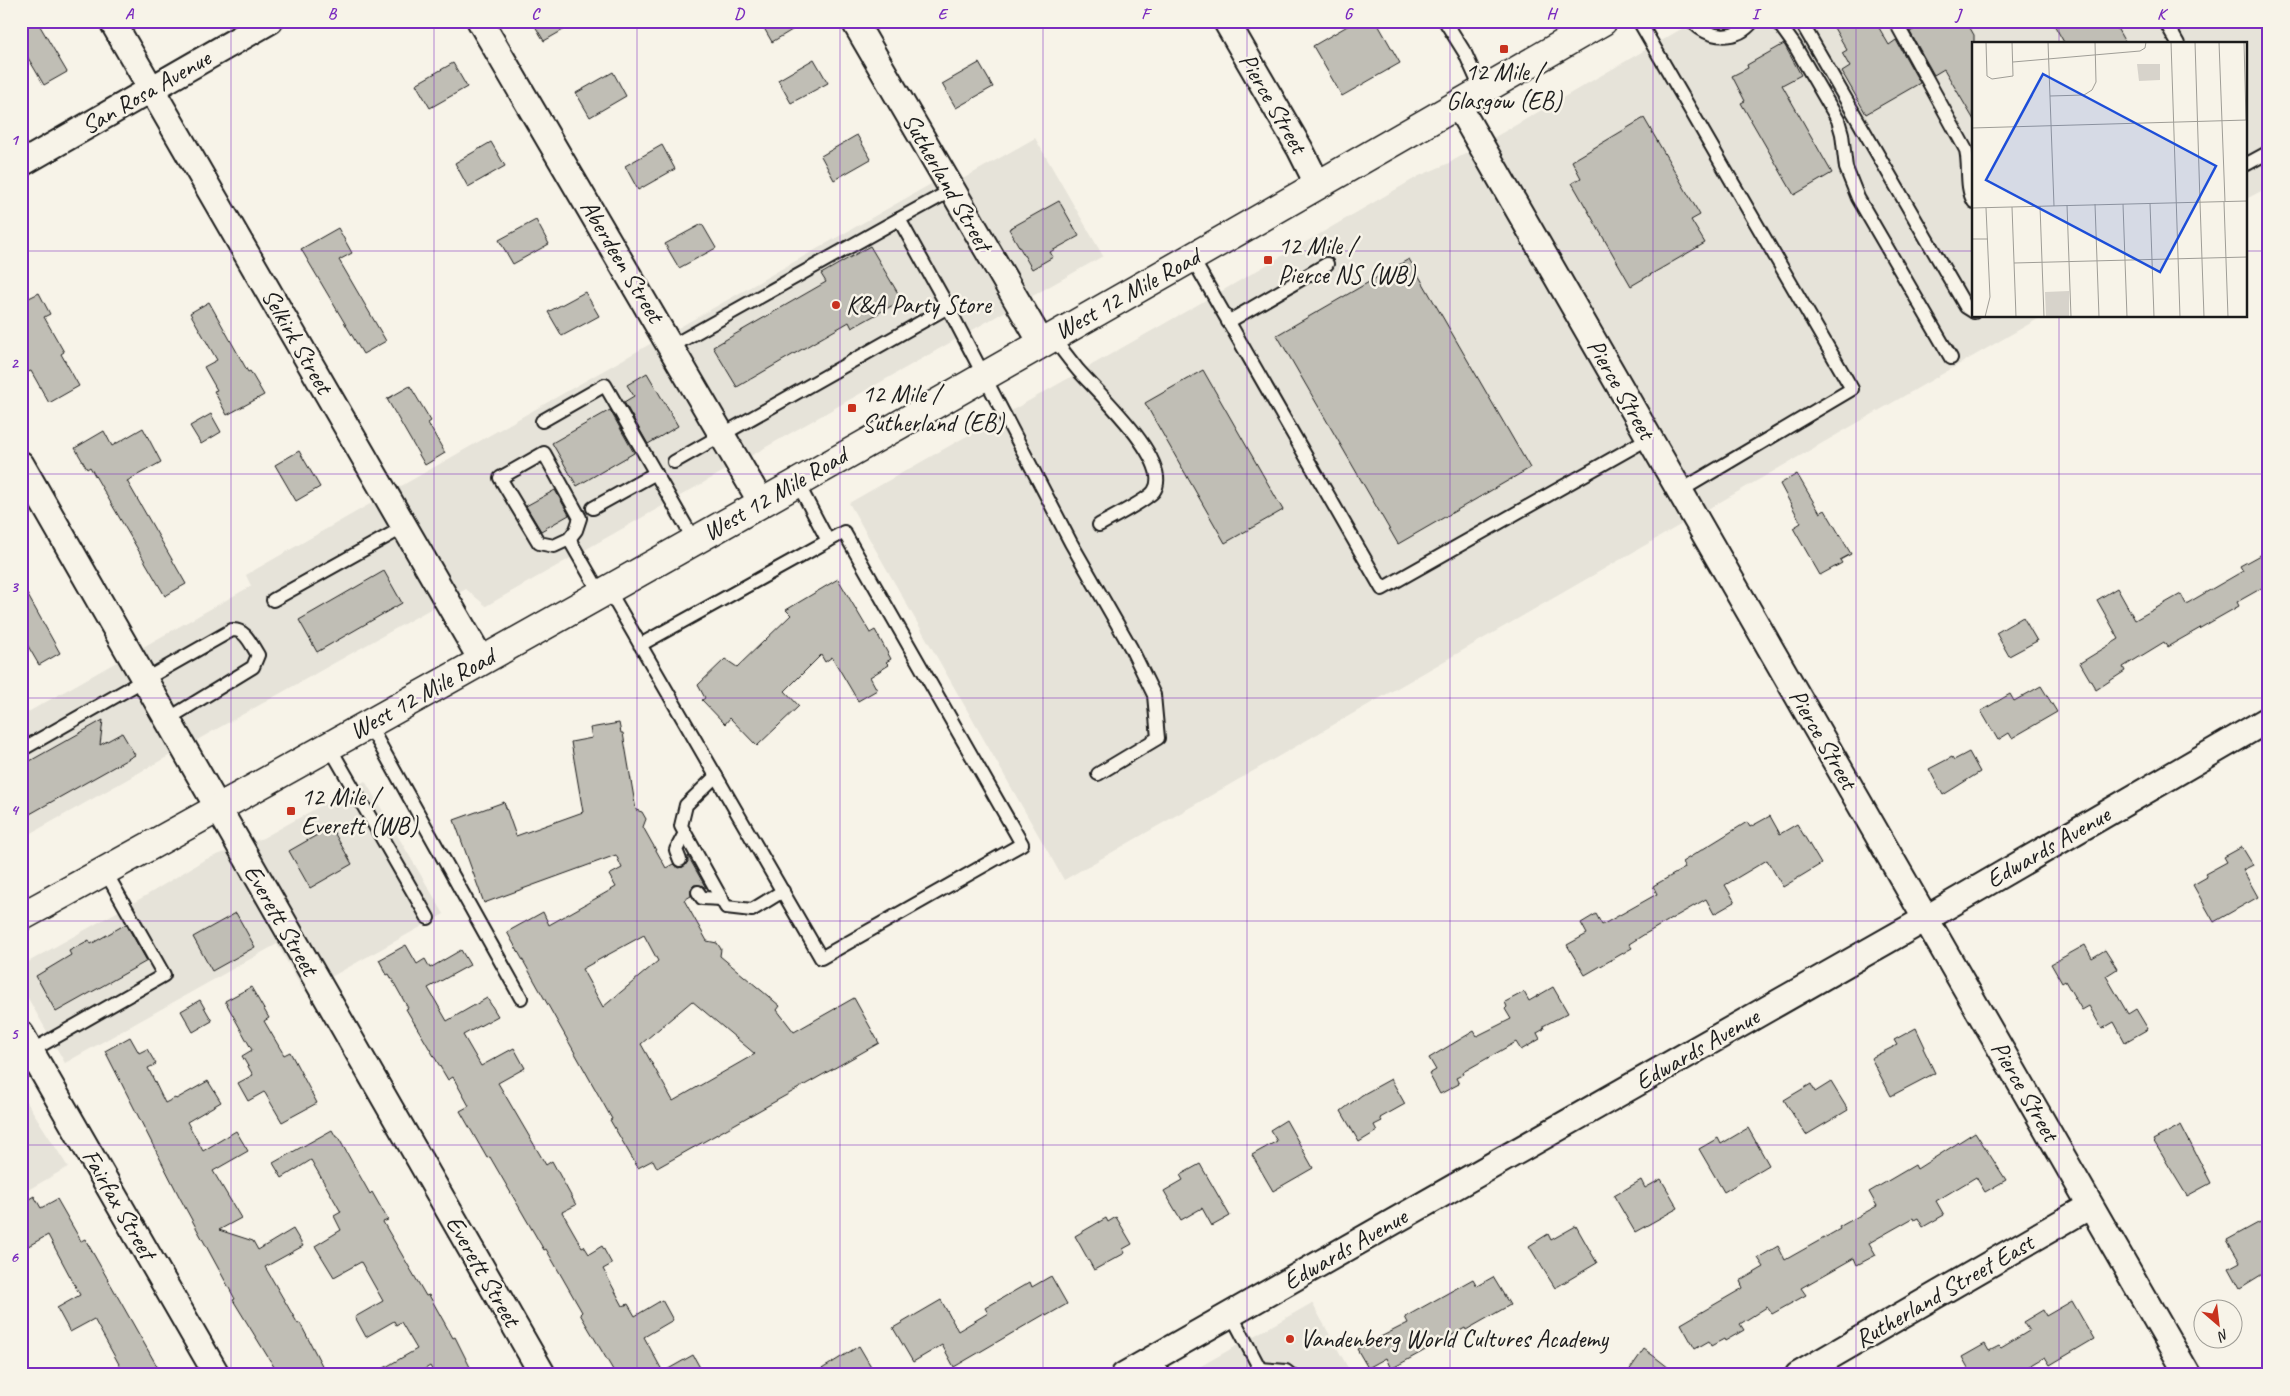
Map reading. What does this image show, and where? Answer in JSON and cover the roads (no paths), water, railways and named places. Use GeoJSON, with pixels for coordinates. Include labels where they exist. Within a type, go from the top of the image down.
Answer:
{"type":"FeatureCollection","features":[{"type":"Feature","properties":{"kind":"main road","name":"West 12 Mile Road"},"geometry":{"type":"LineString","coordinates":[[21,917],[482,661],[1192,258],[1599,22]]}},
{"type":"Feature","properties":{"kind":"street","name":"Selkirk Street"},"geometry":{"type":"LineString","coordinates":[[112,21],[482,661]]}},
{"type":"Feature","properties":{"kind":"street","name":"San Rosa Avenue"},"geometry":{"type":"LineString","coordinates":[[21,164],[270,21]]}},
{"type":"Feature","properties":{"kind":"street","name":"Aberdeen Street"},"geometry":{"type":"LineString","coordinates":[[480,21],[672,346],[761,502]]}},
{"type":"Feature","properties":{"kind":"street","name":"Sutherland Street"},"geometry":{"type":"LineString","coordinates":[[854,21],[952,190],[1047,340]]}},
{"type":"Feature","properties":{"kind":"street","name":"Pierce Street"},"geometry":{"type":"LineString","coordinates":[[1226,21],[1300,148],[1318,185]]}},
{"type":"Feature","properties":{"kind":"street","name":"Pierce Street"},"geometry":{"type":"LineString","coordinates":[[1458,105],[2188,1375]]}},
{"type":"Feature","properties":{"kind":"street","name":"Everett Street"},"geometry":{"type":"LineString","coordinates":[[21,464],[543,1375]]}},
{"type":"Feature","properties":{"kind":"street","name":"Edwards Avenue"},"geometry":{"type":"LineString","coordinates":[[1124,1375],[1159,1366],[1231,1314],[1927,918],[2269,719]]}},
{"type":"Feature","properties":{"kind":"street","name":"Fairfax Street"},"geometry":{"type":"LineString","coordinates":[[25,1043],[217,1375]]}},
{"type":"Feature","properties":{"kind":"street","name":"Rutherland Street East"},"geometry":{"type":"LineString","coordinates":[[1798,1375],[2090,1206]]}},
{"type":"Feature","properties":{"kind":"lane"},"geometry":{"type":"LineString","coordinates":[[1446,21],[1465,53],[1482,91]]}},
{"type":"Feature","properties":{"kind":"lane"},"geometry":{"type":"LineString","coordinates":[[1639,21],[1852,389],[1680,491]]}},
{"type":"Feature","properties":{"kind":"lane"},"geometry":{"type":"LineString","coordinates":[[1692,21],[1699,30],[1709,35],[1719,36],[1733,35],[1744,30],[1753,21]]}},
{"type":"Feature","properties":{"kind":"lane"},"geometry":{"type":"LineString","coordinates":[[1777,21],[1796,46],[1838,120],[1842,134],[1846,168],[1858,198],[1951,358]]}},
{"type":"Feature","properties":{"kind":"lane"},"geometry":{"type":"LineString","coordinates":[[1802,21],[1966,307],[1972,311]]}},
{"type":"Feature","properties":{"kind":"lane"},"geometry":{"type":"LineString","coordinates":[[1895,21],[1966,150],[1970,168],[1968,193],[1972,199]]}},
{"type":"Feature","properties":{"kind":"lane"},"geometry":{"type":"LineString","coordinates":[[2165,21],[2177,42]]}},
{"type":"Feature","properties":{"kind":"lane"},"geometry":{"type":"LineString","coordinates":[[2248,164],[2269,152]]}},
{"type":"Feature","properties":{"kind":"lane"},"geometry":{"type":"LineString","coordinates":[[672,346],[952,190]]}},
{"type":"Feature","properties":{"kind":"lane"},"geometry":{"type":"LineString","coordinates":[[899,220],[948,306],[983,376],[1154,696],[1158,738],[1098,774]]}},
{"type":"Feature","properties":{"kind":"lane"},"geometry":{"type":"LineString","coordinates":[[1192,258],[1382,589],[1649,438]]}},
{"type":"Feature","properties":{"kind":"lane"},"geometry":{"type":"LineString","coordinates":[[1228,322],[1326,264]]}},
{"type":"Feature","properties":{"kind":"lane"},"geometry":{"type":"LineString","coordinates":[[674,462],[948,306]]}},
{"type":"Feature","properties":{"kind":"lane"},"geometry":{"type":"LineString","coordinates":[[1047,340],[1079,370],[1125,419],[1154,464],[1159,479],[1154,492],[1099,525]]}},
{"type":"Feature","properties":{"kind":"lane"},"geometry":{"type":"LineString","coordinates":[[542,421],[605,385],[694,540]]}},
{"type":"Feature","properties":{"kind":"lane"},"geometry":{"type":"LineString","coordinates":[[544,453],[580,518],[576,530],[569,539],[554,546],[539,543],[500,478],[544,453]]}},
{"type":"Feature","properties":{"kind":"lane"},"geometry":{"type":"LineString","coordinates":[[593,508],[656,473]]}},
{"type":"Feature","properties":{"kind":"lane"},"geometry":{"type":"LineString","coordinates":[[797,482],[828,541]]}},
{"type":"Feature","properties":{"kind":"lane"},"geometry":{"type":"LineString","coordinates":[[273,600],[404,527]]}},
{"type":"Feature","properties":{"kind":"lane"},"geometry":{"type":"LineString","coordinates":[[569,539],[640,645],[821,958],[1022,844],[844,532],[640,645]]}},
{"type":"Feature","properties":{"kind":"lane"},"geometry":{"type":"LineString","coordinates":[[21,750],[232,630],[239,630],[245,634],[258,655],[253,667],[168,719]]}},
{"type":"Feature","properties":{"kind":"lane"},"geometry":{"type":"LineString","coordinates":[[369,725],[521,998]]}},
{"type":"Feature","properties":{"kind":"lane"},"geometry":{"type":"LineString","coordinates":[[329,746],[428,918]]}},
{"type":"Feature","properties":{"kind":"lane"},"geometry":{"type":"LineString","coordinates":[[716,776],[686,805],[681,826],[726,907],[752,910],[782,892]]}},
{"type":"Feature","properties":{"kind":"lane"},"geometry":{"type":"LineString","coordinates":[[680,860],[676,850],[685,833]]}},
{"type":"Feature","properties":{"kind":"lane"},"geometry":{"type":"LineString","coordinates":[[25,1043],[164,975],[105,871]]}},
{"type":"Feature","properties":{"kind":"lane"},"geometry":{"type":"LineString","coordinates":[[698,892],[702,898],[722,899]]}},
{"type":"Feature","properties":{"kind":"lane"},"geometry":{"type":"LineString","coordinates":[[1231,1314],[1259,1372],[1286,1371],[1291,1375]]}},
{"type":"Feature","properties":{"kind":"place","name":"12 Mile / Glasgow (EB)"},"geometry":{"type":"Point","coordinates":[1504,49]}},
{"type":"Feature","properties":{"kind":"place","name":"12 Mile / Pierce NS (WB)"},"geometry":{"type":"Point","coordinates":[1268,260]}},
{"type":"Feature","properties":{"kind":"place","name":"K&A Party Store"},"geometry":{"type":"Point","coordinates":[836,305]}},
{"type":"Feature","properties":{"kind":"place","name":"12 Mile / Sutherland (EB)"},"geometry":{"type":"Point","coordinates":[852,408]}},
{"type":"Feature","properties":{"kind":"place","name":"12 Mile / Everett (WB)"},"geometry":{"type":"Point","coordinates":[291,811]}},
{"type":"Feature","properties":{"kind":"place","name":"Vandenberg World Cultures Academy"},"geometry":{"type":"Point","coordinates":[1290,1339]}}]}
